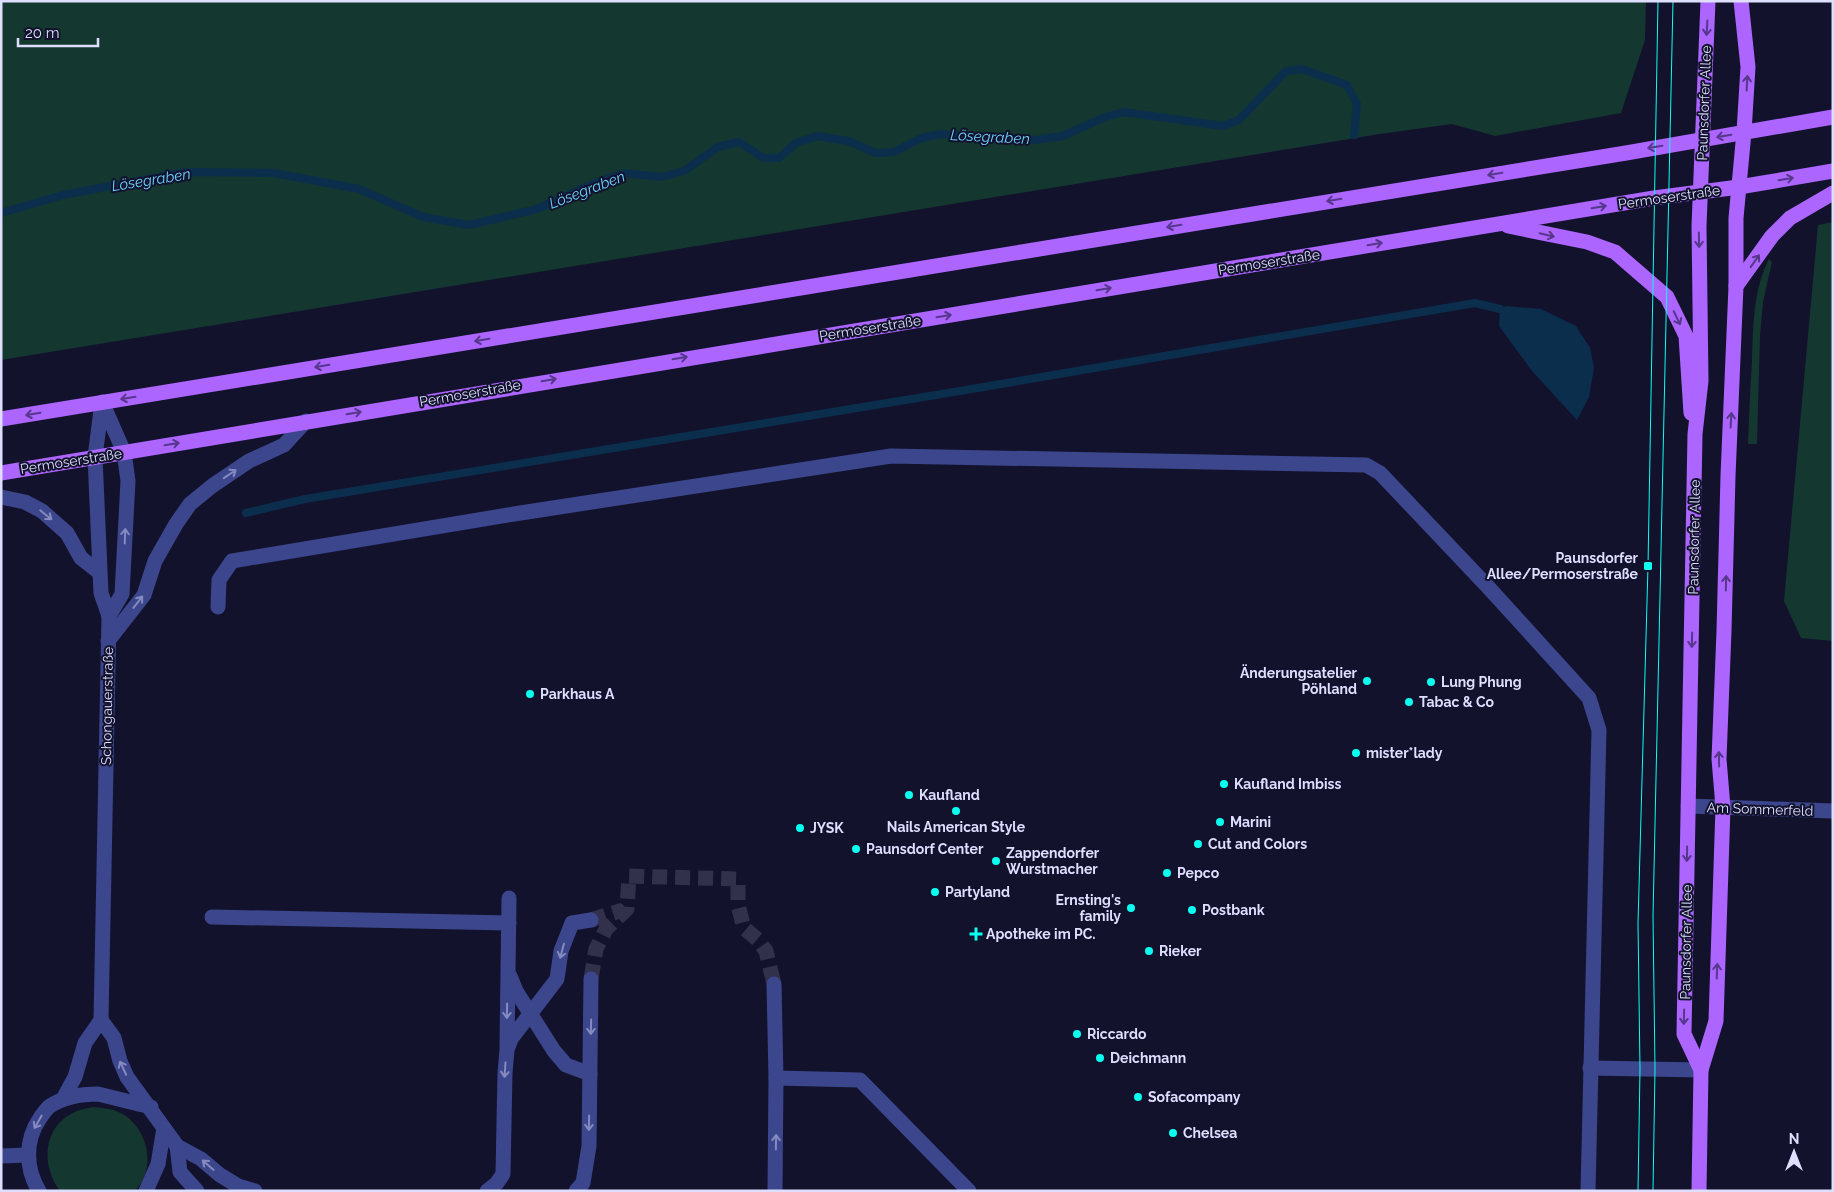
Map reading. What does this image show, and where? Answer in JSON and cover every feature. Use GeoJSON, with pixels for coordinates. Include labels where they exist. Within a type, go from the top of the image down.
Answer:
{"type":"FeatureCollection","features":[{"type":"Feature","properties":{"kind":"main road","name":"Paunsdorfer Allee"},"geometry":{"type":"LineString","coordinates":[[1701,1070],[1684,1034],[1695,434],[1700,381],[1700,192],[1708,1]]}},
{"type":"Feature","properties":{"kind":"main road","name":"Paunsdorfer Allee"},"geometry":{"type":"LineString","coordinates":[[1699,1191],[1701,1070],[1716,1022],[1723,808],[1719,759],[1736,286],[1736,218],[1748,67],[1742,1]]}},
{"type":"Feature","properties":{"kind":"main road"},"geometry":{"type":"LineString","coordinates":[[1,420],[1833,117]]}},
{"type":"Feature","properties":{"kind":"main road","name":"Permoserstraße"},"geometry":{"type":"LineString","coordinates":[[1,472],[641,364],[1833,171]]}},
{"type":"Feature","properties":{"kind":"main road"},"geometry":{"type":"LineString","coordinates":[[1736,286],[1772,236],[1790,218],[1833,193]]}},
{"type":"Feature","properties":{"kind":"main road"},"geometry":{"type":"LineString","coordinates":[[1499,224],[1552,237],[1587,242],[1615,252],[1667,297],[1686,336],[1689,407],[1695,434]]}},
{"type":"Feature","properties":{"kind":"street","name":"Schongauerstraße"},"geometry":{"type":"LineString","coordinates":[[101,1020],[109,616],[122,594],[128,481],[124,452],[102,402]]}},
{"type":"Feature","properties":{"kind":"street"},"geometry":{"type":"LineString","coordinates":[[102,402],[94,457],[101,594],[109,616]]}},
{"type":"Feature","properties":{"kind":"street"},"geometry":{"type":"LineString","coordinates":[[108,641],[144,595],[155,561],[190,504],[212,486],[249,461],[284,445],[306,421]]}},
{"type":"Feature","properties":{"kind":"street"},"geometry":{"type":"LineString","coordinates":[[218,607],[219,580],[232,560],[891,456],[1366,465],[1380,473],[1489,588],[1589,698],[1599,730],[1588,1191]]}},
{"type":"Feature","properties":{"kind":"street"},"geometry":{"type":"LineString","coordinates":[[1,497],[25,502],[42,511],[67,533],[81,558],[99,572]]}},
{"type":"Feature","properties":{"kind":"street","name":"Am Sommerfeld"},"geometry":{"type":"LineString","coordinates":[[1688,806],[1833,811]]}},
{"type":"Feature","properties":{"kind":"street"},"geometry":{"type":"LineString","coordinates":[[487,1191],[497,1184],[503,1174],[509,898]]}},
{"type":"Feature","properties":{"kind":"street"},"geometry":{"type":"LineString","coordinates":[[212,917],[509,923]]}},
{"type":"Feature","properties":{"kind":"street"},"geometry":{"type":"LineString","coordinates":[[507,1050],[510,1039],[557,979],[561,951],[572,923],[591,920]]}},
{"type":"Feature","properties":{"kind":"street"},"geometry":{"type":"LineString","coordinates":[[508,971],[516,991],[554,1051],[566,1065],[590,1074]]}},
{"type":"Feature","properties":{"kind":"street"},"geometry":{"type":"LineString","coordinates":[[576,1191],[583,1184],[589,1146],[591,979]]}},
{"type":"Feature","properties":{"kind":"street"},"geometry":{"type":"LineString","coordinates":[[774,984],[776,1078],[775,1191]]}},
{"type":"Feature","properties":{"kind":"street"},"geometry":{"type":"LineString","coordinates":[[63,1099],[75,1077],[85,1043],[101,1020],[114,1038],[120,1061],[127,1077],[151,1107],[177,1146],[201,1158],[220,1175],[238,1186],[255,1191]]}},
{"type":"Feature","properties":{"kind":"street"},"geometry":{"type":"LineString","coordinates":[[1590,1068],[1701,1070]]}},
{"type":"Feature","properties":{"kind":"street"},"geometry":{"type":"LineString","coordinates":[[776,1078],[860,1080],[969,1191]]}},
{"type":"Feature","properties":{"kind":"street"},"geometry":{"type":"LineString","coordinates":[[38,1191],[30,1171],[28,1155],[31,1134],[38,1120],[48,1107],[63,1099],[98,1094],[151,1107]]}},
{"type":"Feature","properties":{"kind":"street"},"geometry":{"type":"LineString","coordinates":[[146,1191],[158,1164],[164,1128]]}},
{"type":"Feature","properties":{"kind":"street"},"geometry":{"type":"LineString","coordinates":[[177,1146],[180,1172],[197,1191]]}},
{"type":"Feature","properties":{"kind":"street"},"geometry":{"type":"LineString","coordinates":[[1,1156],[28,1155]]}},
{"type":"Feature","properties":{"kind":"green space"},"geometry":{"type":"Polygon","coordinates":[[[1,1],[1646,1],[1645,40],[1621,113],[1495,136],[1452,124],[1380,134],[1,360],[1,1]]]}},
{"type":"Feature","properties":{"kind":"green space"},"geometry":{"type":"Polygon","coordinates":[[[1833,222],[1833,641],[1801,638],[1784,601],[1818,225],[1833,222]]]}},
{"type":"Feature","properties":{"kind":"green space"},"geometry":{"type":"Polygon","coordinates":[[[1769,259],[1772,262],[1763,302],[1760,336],[1757,444],[1748,444],[1755,309],[1760,283],[1769,259]]]}},
{"type":"Feature","properties":{"kind":"green space"},"geometry":{"type":"Polygon","coordinates":[[[93,1107],[110,1109],[126,1116],[140,1132],[147,1152],[147,1162],[142,1182],[135,1191],[60,1191],[54,1180],[49,1169],[48,1158],[48,1146],[51,1135],[66,1117],[77,1111],[93,1107]]]}},
{"type":"Feature","properties":{"kind":"water"},"geometry":{"type":"Polygon","coordinates":[[[1506,306],[1541,309],[1576,326],[1590,348],[1594,368],[1589,397],[1577,420],[1532,371],[1499,326],[1500,309],[1506,306]]]}},
{"type":"Feature","properties":{"kind":"waterway","name":"Lösegraben"},"geometry":{"type":"LineString","coordinates":[[1,213],[63,195],[185,172],[274,173],[359,189],[423,217],[469,225],[537,209],[590,185],[624,173],[661,177],[684,171],[718,147],[739,142],[763,158],[779,158],[796,143],[817,136],[848,141],[876,153],[894,152],[921,138],[940,134],[1036,140],[1063,136],[1105,117],[1124,112],[1223,126],[1239,120],[1286,71],[1302,69],[1347,85],[1357,104],[1354,135]]}},
{"type":"Feature","properties":{"kind":"waterway"},"geometry":{"type":"LineString","coordinates":[[246,513],[305,499],[954,392],[1475,303],[1500,309]]}},
{"type":"Feature","properties":{"kind":"tunnel"},"geometry":{"type":"LineString","coordinates":[[591,979],[596,949],[606,929],[627,909],[629,876],[738,879],[738,905],[744,928],[758,940],[766,951],[774,984]]}},
{"type":"Feature","properties":{"kind":"tunnel"},"geometry":{"type":"LineString","coordinates":[[591,920],[623,910]]}},
{"type":"Feature","properties":{"kind":"tram line"},"geometry":{"type":"LineString","coordinates":[[1638,1191],[1640,1069],[1638,923],[1648,566],[1658,1]]}},
{"type":"Feature","properties":{"kind":"tram line"},"geometry":{"type":"LineString","coordinates":[[1653,1191],[1655,1069],[1653,916],[1673,1]]}},
{"type":"Feature","properties":{"kind":"place","name":"Paunsdorfer Allee/Permoserstraße"},"geometry":{"type":"Point","coordinates":[1648,566]}},
{"type":"Feature","properties":{"kind":"place","name":"Änderungsatelier Pöhland"},"geometry":{"type":"Point","coordinates":[1367,681]}},
{"type":"Feature","properties":{"kind":"place","name":"Lung Phung"},"geometry":{"type":"Point","coordinates":[1431,682]}},
{"type":"Feature","properties":{"kind":"place","name":"Parkhaus A"},"geometry":{"type":"Point","coordinates":[530,694]}},
{"type":"Feature","properties":{"kind":"place","name":"Tabac & Co"},"geometry":{"type":"Point","coordinates":[1409,702]}},
{"type":"Feature","properties":{"kind":"place","name":"mister*lady"},"geometry":{"type":"Point","coordinates":[1356,753]}},
{"type":"Feature","properties":{"kind":"place","name":"Kaufland Imbiss"},"geometry":{"type":"Point","coordinates":[1224,784]}},
{"type":"Feature","properties":{"kind":"place","name":"Kaufland"},"geometry":{"type":"Point","coordinates":[909,795]}},
{"type":"Feature","properties":{"kind":"place","name":"Nails American Style"},"geometry":{"type":"Point","coordinates":[956,811]}},
{"type":"Feature","properties":{"kind":"place","name":"Marini"},"geometry":{"type":"Point","coordinates":[1220,822]}},
{"type":"Feature","properties":{"kind":"place","name":"JYSK"},"geometry":{"type":"Point","coordinates":[800,828]}},
{"type":"Feature","properties":{"kind":"place","name":"Cut and Colors"},"geometry":{"type":"Point","coordinates":[1198,844]}},
{"type":"Feature","properties":{"kind":"place","name":"Paunsdorf Center"},"geometry":{"type":"Point","coordinates":[856,849]}},
{"type":"Feature","properties":{"kind":"place","name":"Zappendorfer Wurstmacher"},"geometry":{"type":"Point","coordinates":[996,861]}},
{"type":"Feature","properties":{"kind":"place","name":"Pepco"},"geometry":{"type":"Point","coordinates":[1167,873]}},
{"type":"Feature","properties":{"kind":"place","name":"Partyland"},"geometry":{"type":"Point","coordinates":[935,892]}},
{"type":"Feature","properties":{"kind":"place","name":"Ernsting's family"},"geometry":{"type":"Point","coordinates":[1131,908]}},
{"type":"Feature","properties":{"kind":"place","name":"Postbank"},"geometry":{"type":"Point","coordinates":[1192,910]}},
{"type":"Feature","properties":{"kind":"place","name":"Apotheke im PC."},"geometry":{"type":"Point","coordinates":[976,934]}},
{"type":"Feature","properties":{"kind":"place","name":"Rieker"},"geometry":{"type":"Point","coordinates":[1149,951]}},
{"type":"Feature","properties":{"kind":"place","name":"Riccardo"},"geometry":{"type":"Point","coordinates":[1077,1034]}},
{"type":"Feature","properties":{"kind":"place","name":"Deichmann"},"geometry":{"type":"Point","coordinates":[1100,1058]}},
{"type":"Feature","properties":{"kind":"place","name":"Sofacompany"},"geometry":{"type":"Point","coordinates":[1138,1097]}},
{"type":"Feature","properties":{"kind":"place","name":"Chelsea"},"geometry":{"type":"Point","coordinates":[1173,1133]}}]}
